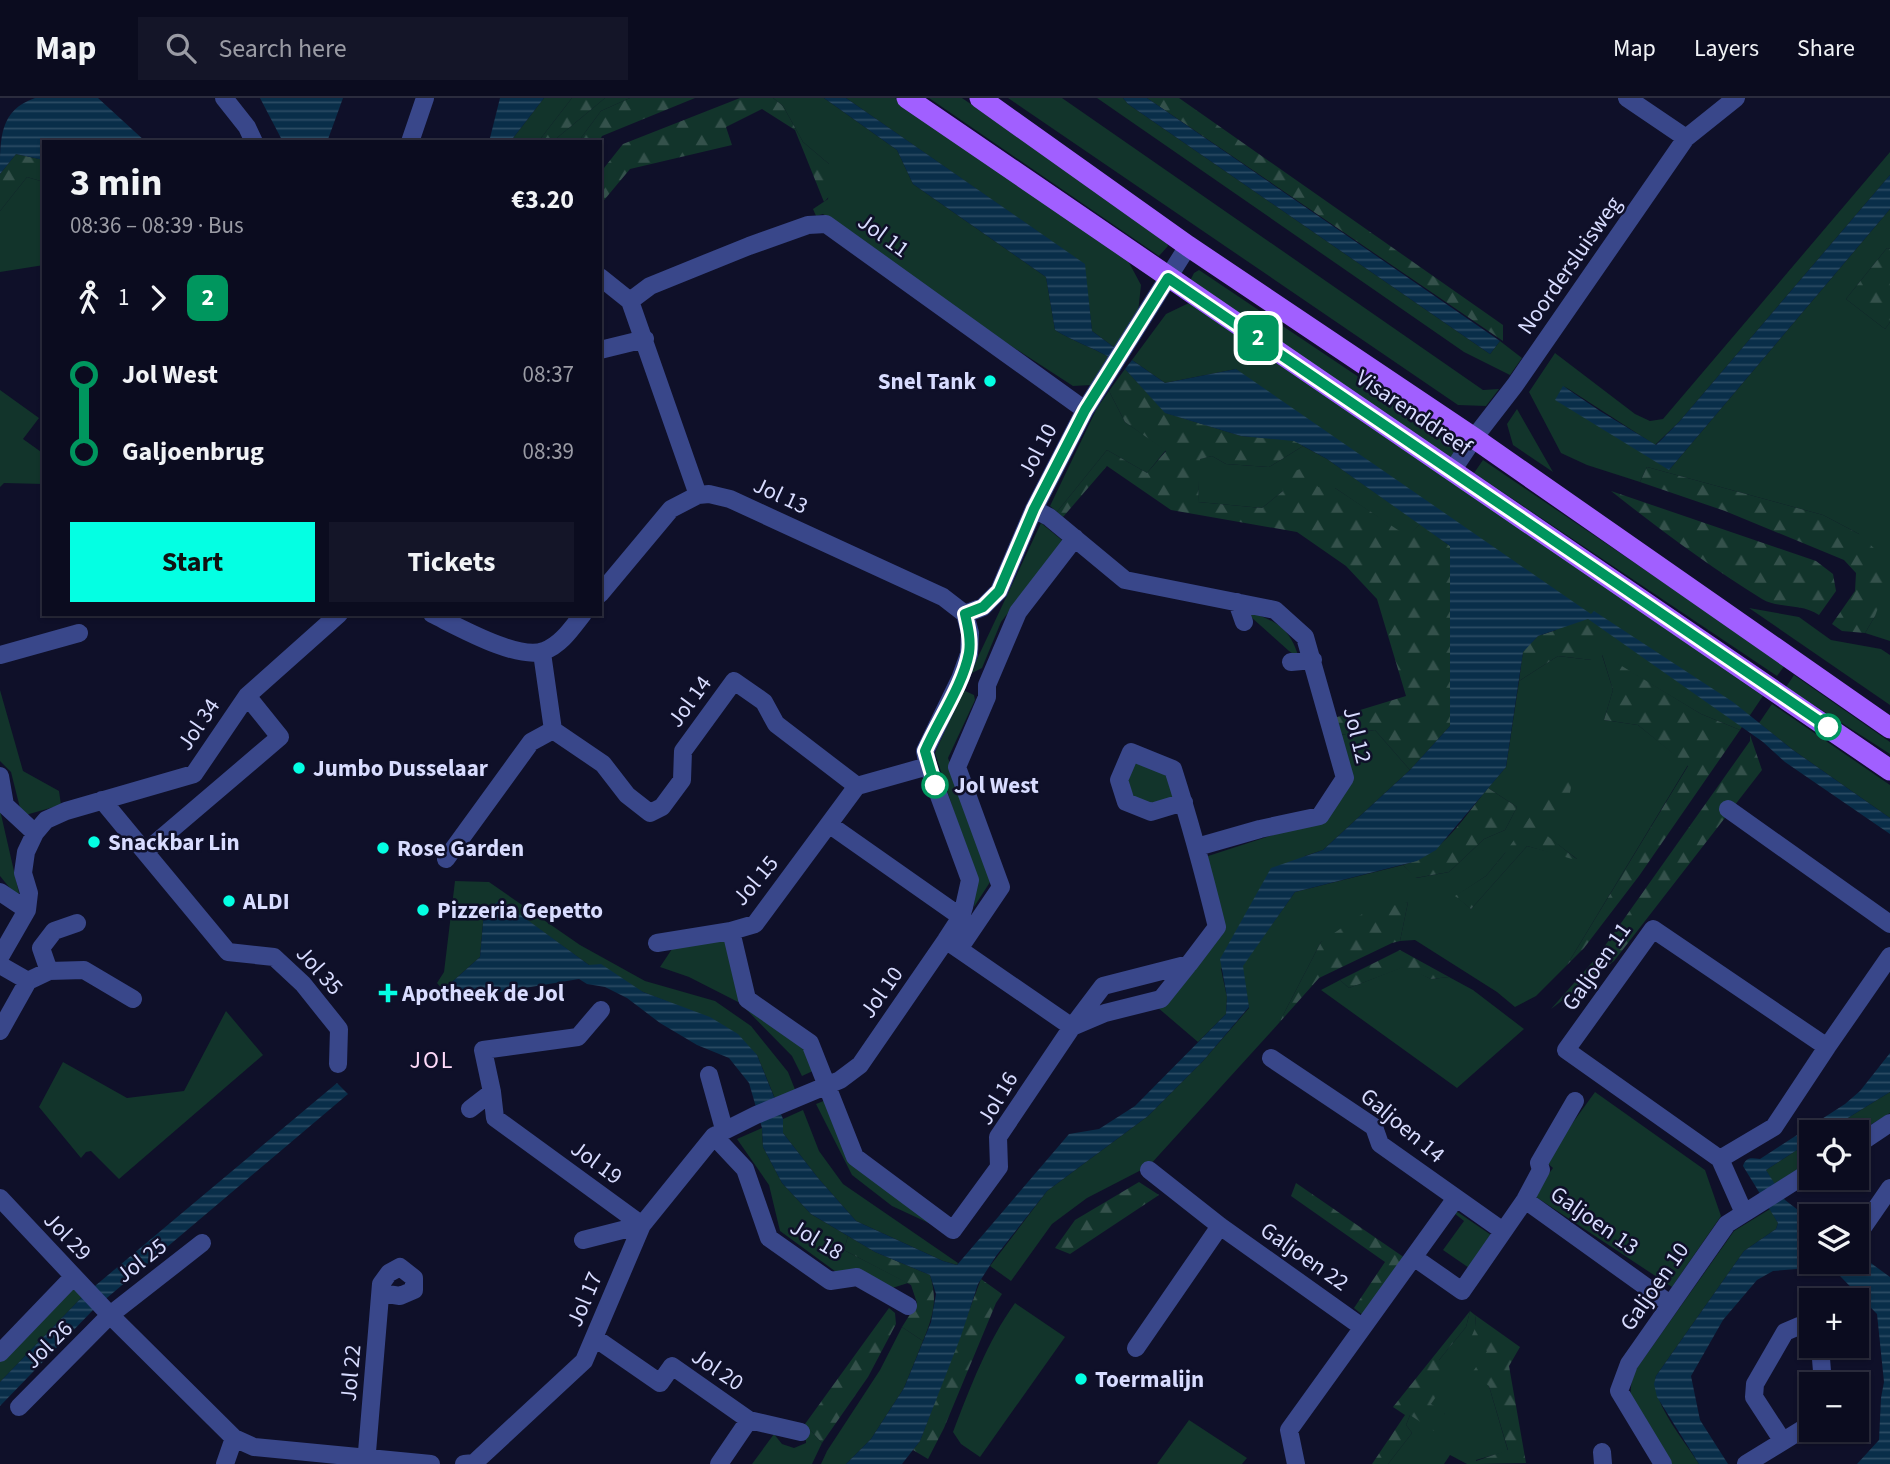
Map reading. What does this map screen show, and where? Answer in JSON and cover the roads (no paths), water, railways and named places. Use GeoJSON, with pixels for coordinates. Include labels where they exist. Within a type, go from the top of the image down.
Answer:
{"type":"FeatureCollection","features":[{"type":"Feature","properties":{"kind":"main road","name":"Visarenddreef"},"geometry":{"type":"LineString","coordinates":[[907,98],[1890,770]]}},
{"type":"Feature","properties":{"kind":"main road","name":"Visarenddreef"},"geometry":{"type":"LineString","coordinates":[[980,98],[1188,246],[1474,438],[1890,728]]}},
{"type":"Feature","properties":{"kind":"street"},"geometry":{"type":"LineString","coordinates":[[224,98],[247,127],[253,140]]}},
{"type":"Feature","properties":{"kind":"street"},"geometry":{"type":"LineString","coordinates":[[411,140],[425,98]]}},
{"type":"Feature","properties":{"kind":"street"},"geometry":{"type":"LineString","coordinates":[[1627,98],[1686,138]]}},
{"type":"Feature","properties":{"kind":"street","name":"Noordersluisweg"},"geometry":{"type":"LineString","coordinates":[[1452,471],[1515,385],[1686,138],[1736,98]]}},
{"type":"Feature","properties":{"kind":"street","name":"Jol 11"},"geometry":{"type":"LineString","coordinates":[[630,301],[650,286],[774,236],[818,223],[826,224],[1085,410]]}},
{"type":"Feature","properties":{"kind":"street","name":"Jol 10"},"geometry":{"type":"LineString","coordinates":[[953,945],[970,880],[928,766],[925,751],[960,679],[969,654],[970,633],[965,614],[983,607],[999,591],[1034,509],[1085,410],[1188,246]]}},
{"type":"Feature","properties":{"kind":"street"},"geometry":{"type":"LineString","coordinates":[[602,279],[630,301],[698,495],[671,509],[602,592]]}},
{"type":"Feature","properties":{"kind":"street"},"geometry":{"type":"LineString","coordinates":[[602,350],[645,339]]}},
{"type":"Feature","properties":{"kind":"street","name":"Jol 13"},"geometry":{"type":"LineString","coordinates":[[698,495],[709,494],[730,499],[943,597],[965,614]]}},
{"type":"Feature","properties":{"kind":"street","name":"Jol 12"},"geometry":{"type":"LineString","coordinates":[[1034,509],[1049,517],[1125,580],[1275,610],[1305,637],[1345,778],[1320,816],[1197,847]]}},
{"type":"Feature","properties":{"kind":"street","name":"Jol 10"},"geometry":{"type":"LineString","coordinates":[[828,1086],[860,1065],[1001,887],[957,767],[987,698],[987,685],[1018,612],[1075,538]]}},
{"type":"Feature","properties":{"kind":"street"},"geometry":{"type":"LineString","coordinates":[[1237,601],[1244,622]]}},
{"type":"Feature","properties":{"kind":"street","name":"Jol 34"},"geometry":{"type":"LineString","coordinates":[[35,833],[46,820],[66,811],[194,774],[247,696],[337,616]]}},
{"type":"Feature","properties":{"kind":"street"},"geometry":{"type":"LineString","coordinates":[[436,616],[513,651],[542,653],[559,643],[581,616]]}},
{"type":"Feature","properties":{"kind":"street"},"geometry":{"type":"LineString","coordinates":[[0,654],[79,633]]}},
{"type":"Feature","properties":{"kind":"street"},"geometry":{"type":"LineString","coordinates":[[446,859],[531,742],[553,730],[542,653]]}},
{"type":"Feature","properties":{"kind":"street"},"geometry":{"type":"LineString","coordinates":[[1291,662],[1313,660]]}},
{"type":"Feature","properties":{"kind":"street"},"geometry":{"type":"LineString","coordinates":[[960,679],[987,685]]}},
{"type":"Feature","properties":{"kind":"street","name":"Jol 14"},"geometry":{"type":"LineString","coordinates":[[553,730],[603,764],[627,795],[650,813],[662,807],[682,780],[683,751],[734,681],[764,702],[776,724],[857,786]]}},
{"type":"Feature","properties":{"kind":"street"},"geometry":{"type":"LineString","coordinates":[[145,852],[280,737],[247,696]]}},
{"type":"Feature","properties":{"kind":"street"},"geometry":{"type":"LineString","coordinates":[[857,786],[928,766]]}},
{"type":"Feature","properties":{"kind":"street"},"geometry":{"type":"LineString","coordinates":[[0,776],[5,805],[35,833],[26,852],[23,873],[29,893],[27,910],[0,957]]}},
{"type":"Feature","properties":{"kind":"street","name":"Jol 15"},"geometry":{"type":"LineString","coordinates":[[657,943],[731,931],[755,923],[857,786]]}},
{"type":"Feature","properties":{"kind":"street","name":"Jol 35"},"geometry":{"type":"LineString","coordinates":[[102,800],[228,952],[274,957],[303,984],[338,1029],[338,1064]]}},
{"type":"Feature","properties":{"kind":"street"},"geometry":{"type":"LineString","coordinates":[[953,945],[1072,1027],[1105,1013],[1161,999],[1217,927],[1184,802]]}},
{"type":"Feature","properties":{"kind":"street"},"geometry":{"type":"LineString","coordinates":[[1728,809],[1890,924]]}},
{"type":"Feature","properties":{"kind":"street"},"geometry":{"type":"LineString","coordinates":[[830,825],[961,917]]}},
{"type":"Feature","properties":{"kind":"street"},"geometry":{"type":"LineString","coordinates":[[0,892],[27,910]]}},
{"type":"Feature","properties":{"kind":"street"},"geometry":{"type":"LineString","coordinates":[[49,971],[41,948],[54,931],[77,923]]}},
{"type":"Feature","properties":{"kind":"street","name":"Galjoen 11"},"geometry":{"type":"LineString","coordinates":[[1720,1159],[1566,1051],[1653,929],[1827,1047]]}},
{"type":"Feature","properties":{"kind":"street"},"geometry":{"type":"LineString","coordinates":[[731,931],[747,999],[810,1043],[828,1086]]}},
{"type":"Feature","properties":{"kind":"street"},"geometry":{"type":"LineString","coordinates":[[1752,1208],[1720,1159],[1774,1127],[1890,956]]}},
{"type":"Feature","properties":{"kind":"street","name":"Jol 16"},"geometry":{"type":"LineString","coordinates":[[828,1086],[855,1157],[953,1230],[999,1167],[998,1137],[1103,986],[1189,964]]}},
{"type":"Feature","properties":{"kind":"street"},"geometry":{"type":"LineString","coordinates":[[0,965],[28,981]]}},
{"type":"Feature","properties":{"kind":"street"},"geometry":{"type":"LineString","coordinates":[[0,1031],[28,981],[49,971],[84,970],[133,999]]}},
{"type":"Feature","properties":{"kind":"street","name":"Jol 19"},"geometry":{"type":"LineString","coordinates":[[601,1010],[578,1037],[483,1050],[495,1118],[642,1225]]}},
{"type":"Feature","properties":{"kind":"street","name":"Galjoen 14"},"geometry":{"type":"LineString","coordinates":[[1271,1058],[1374,1127],[1380,1144],[1503,1231]]}},
{"type":"Feature","properties":{"kind":"street"},"geometry":{"type":"LineString","coordinates":[[709,1075],[719,1132]]}},
{"type":"Feature","properties":{"kind":"street","name":"Jol 17"},"geometry":{"type":"LineString","coordinates":[[471,1464],[584,1361],[642,1225],[719,1132],[828,1086]]}},
{"type":"Feature","properties":{"kind":"street"},"geometry":{"type":"LineString","coordinates":[[470,1109],[492,1092]]}},
{"type":"Feature","properties":{"kind":"street","name":"Galjoen 13"},"geometry":{"type":"LineString","coordinates":[[1422,1263],[1462,1291],[1525,1200],[1541,1170],[1539,1163],[1575,1101]]}},
{"type":"Feature","properties":{"kind":"street"},"geometry":{"type":"LineString","coordinates":[[1869,1136],[1890,1123]]}},
{"type":"Feature","properties":{"kind":"street","name":"Jol 18"},"geometry":{"type":"LineString","coordinates":[[719,1132],[745,1170],[769,1238],[830,1281],[857,1277],[908,1306]]}},
{"type":"Feature","properties":{"kind":"street","name":"Galjoen 22"},"geometry":{"type":"LineString","coordinates":[[1149,1170],[1220,1226],[1362,1327]]}},
{"type":"Feature","properties":{"kind":"street","name":"Galjoen 10"},"geometry":{"type":"LineString","coordinates":[[1663,1464],[1619,1391],[1629,1364],[1727,1224],[1799,1179]]}},
{"type":"Feature","properties":{"kind":"street"},"geometry":{"type":"LineString","coordinates":[[1869,1219],[1890,1188]]}},
{"type":"Feature","properties":{"kind":"street","name":"Jol 29"},"geometry":{"type":"LineString","coordinates":[[0,1198],[107,1311]]}},
{"type":"Feature","properties":{"kind":"street"},"geometry":{"type":"LineString","coordinates":[[1296,1464],[1289,1430],[1456,1198]]}},
{"type":"Feature","properties":{"kind":"street","name":"Galjoen 13"},"geometry":{"type":"LineString","coordinates":[[1525,1200],[1670,1304]]}},
{"type":"Feature","properties":{"kind":"street"},"geometry":{"type":"LineString","coordinates":[[583,1240],[642,1225]]}},
{"type":"Feature","properties":{"kind":"street"},"geometry":{"type":"LineString","coordinates":[[1136,1349],[1220,1226]]}},
{"type":"Feature","properties":{"kind":"street","name":"Jol 25"},"geometry":{"type":"LineString","coordinates":[[107,1311],[202,1243]]}},
{"type":"Feature","properties":{"kind":"street"},"geometry":{"type":"LineString","coordinates":[[0,1353],[73,1277]]}},
{"type":"Feature","properties":{"kind":"street","name":"Jol 22"},"geometry":{"type":"LineString","coordinates":[[366,1461],[381,1293]]}},
{"type":"Feature","properties":{"kind":"street"},"geometry":{"type":"LineString","coordinates":[[107,1311],[234,1438],[254,1447],[366,1461],[432,1464]]}},
{"type":"Feature","properties":{"kind":"street","name":"Jol 26"},"geometry":{"type":"LineString","coordinates":[[19,1407],[107,1311]]}},
{"type":"Feature","properties":{"kind":"street"},"geometry":{"type":"LineString","coordinates":[[1782,1440],[1754,1397],[1755,1384],[1786,1332],[1799,1326]]}},
{"type":"Feature","properties":{"kind":"street","name":"Jol 20"},"geometry":{"type":"LineString","coordinates":[[595,1338],[660,1383],[673,1366],[749,1419],[801,1432]]}},
{"type":"Feature","properties":{"kind":"street","name":"Jol 20"},"geometry":{"type":"LineString","coordinates":[[719,1464],[749,1419]]}},
{"type":"Feature","properties":{"kind":"street"},"geometry":{"type":"LineString","coordinates":[[1746,1464],[1799,1431]]}},
{"type":"Feature","properties":{"kind":"street"},"geometry":{"type":"LineString","coordinates":[[225,1464],[234,1438]]}},
{"type":"Feature","properties":{"kind":"water"},"geometry":{"type":"Polygon","coordinates":[[[35,98],[98,98],[144,140],[42,140],[42,160],[16,154],[0,174],[4,127],[23,103],[35,98]]]}},
{"type":"Feature","properties":{"kind":"water"},"geometry":{"type":"Polygon","coordinates":[[[260,98],[343,98],[328,140],[282,140],[260,98]]]}},
{"type":"Feature","properties":{"kind":"water"},"geometry":{"type":"Polygon","coordinates":[[[500,98],[544,98],[512,140],[490,140],[500,98]]]}},
{"type":"Feature","properties":{"kind":"water"},"geometry":{"type":"Polygon","coordinates":[[[824,98],[846,98],[1085,264],[1092,331],[1115,348],[1109,357],[1055,330],[1046,277],[913,184],[897,150],[824,98]]]}},
{"type":"Feature","properties":{"kind":"water"},"geometry":{"type":"Polygon","coordinates":[[[1123,98],[1147,98],[1500,341],[1490,354],[1123,98]]]}},
{"type":"Feature","properties":{"kind":"water"},"geometry":{"type":"Polygon","coordinates":[[[1890,175],[1890,209],[1669,470],[1555,400],[1563,386],[1656,445],[1679,422],[1890,175]]]}},
{"type":"Feature","properties":{"kind":"water"},"geometry":{"type":"Polygon","coordinates":[[[1132,360],[1165,383],[1236,369],[1591,614],[1594,611],[1733,702],[1793,750],[1890,818],[1890,834],[1785,762],[1763,742],[1588,619],[1538,636],[1523,652],[1506,767],[1436,850],[1417,861],[1295,892],[1243,966],[1249,1007],[1203,1061],[1148,1116],[1047,1191],[996,1256],[978,1284],[920,1441],[902,1464],[846,1464],[871,1439],[904,1388],[931,1322],[936,1294],[930,1275],[875,1252],[811,1214],[782,1183],[763,1147],[762,1128],[749,1083],[729,1058],[697,1045],[660,1023],[627,998],[605,987],[587,984],[579,979],[452,1000],[443,990],[480,957],[484,912],[500,900],[589,965],[601,964],[643,992],[710,1017],[738,1034],[757,1055],[783,1119],[783,1133],[856,1221],[957,1265],[1069,1134],[1099,1129],[1135,1106],[1226,1014],[1227,997],[1220,959],[1271,868],[1323,850],[1410,770],[1450,726],[1450,546],[1327,459],[1294,441],[1241,436],[1165,413],[1125,369],[1132,360]]]}},
{"type":"Feature","properties":{"kind":"water"},"geometry":{"type":"Polygon","coordinates":[[[1890,1053],[1890,1092],[1844,1120],[1820,1120],[1845,1104],[1860,1091],[1890,1053]]]}},
{"type":"Feature","properties":{"kind":"water"},"geometry":{"type":"Polygon","coordinates":[[[337,1083],[348,1094],[95,1308],[0,1406],[0,1382],[83,1296],[337,1083]]]}},
{"type":"Feature","properties":{"kind":"water"},"geometry":{"type":"Polygon","coordinates":[[[1799,1134],[1799,1149],[1766,1170],[1785,1200],[1799,1211],[1799,1269],[1773,1271],[1757,1280],[1723,1320],[1691,1376],[1700,1420],[1728,1464],[1699,1464],[1657,1397],[1654,1384],[1656,1376],[1744,1251],[1776,1229],[1778,1223],[1743,1166],[1749,1159],[1760,1159],[1799,1134]]]}},
{"type":"Feature","properties":{"kind":"water"},"geometry":{"type":"Polygon","coordinates":[[[1869,1262],[1890,1277],[1890,1464],[1857,1464],[1879,1440],[1884,1382],[1877,1314],[1869,1306],[1869,1288],[1852,1288],[1836,1274],[1869,1274],[1869,1262]]]}},
{"type":"Feature","properties":{"kind":"place","name":"Snel Tank"},"geometry":{"type":"Point","coordinates":[990,381]}},
{"type":"Feature","properties":{"kind":"place","name":"Jumbo Dusselaar"},"geometry":{"type":"Point","coordinates":[299,768]}},
{"type":"Feature","properties":{"kind":"place","name":"Jol West"},"geometry":{"type":"Point","coordinates":[935,785]}},
{"type":"Feature","properties":{"kind":"place","name":"Snackbar Lin"},"geometry":{"type":"Point","coordinates":[94,842]}},
{"type":"Feature","properties":{"kind":"place","name":"Rose Garden"},"geometry":{"type":"Point","coordinates":[383,848]}},
{"type":"Feature","properties":{"kind":"place","name":"ALDI"},"geometry":{"type":"Point","coordinates":[229,901]}},
{"type":"Feature","properties":{"kind":"place","name":"Pizzeria Gepetto"},"geometry":{"type":"Point","coordinates":[423,910]}},
{"type":"Feature","properties":{"kind":"place","name":"Apotheek de Jol"},"geometry":{"type":"Point","coordinates":[388,993]}},
{"type":"Feature","properties":{"kind":"place","name":"Toermalijn"},"geometry":{"type":"Point","coordinates":[1081,1379]}},
{"type":"Feature","properties":{"kind":"district","name":"JOL"},"geometry":{"type":"Point","coordinates":[432,1060]}}]}
